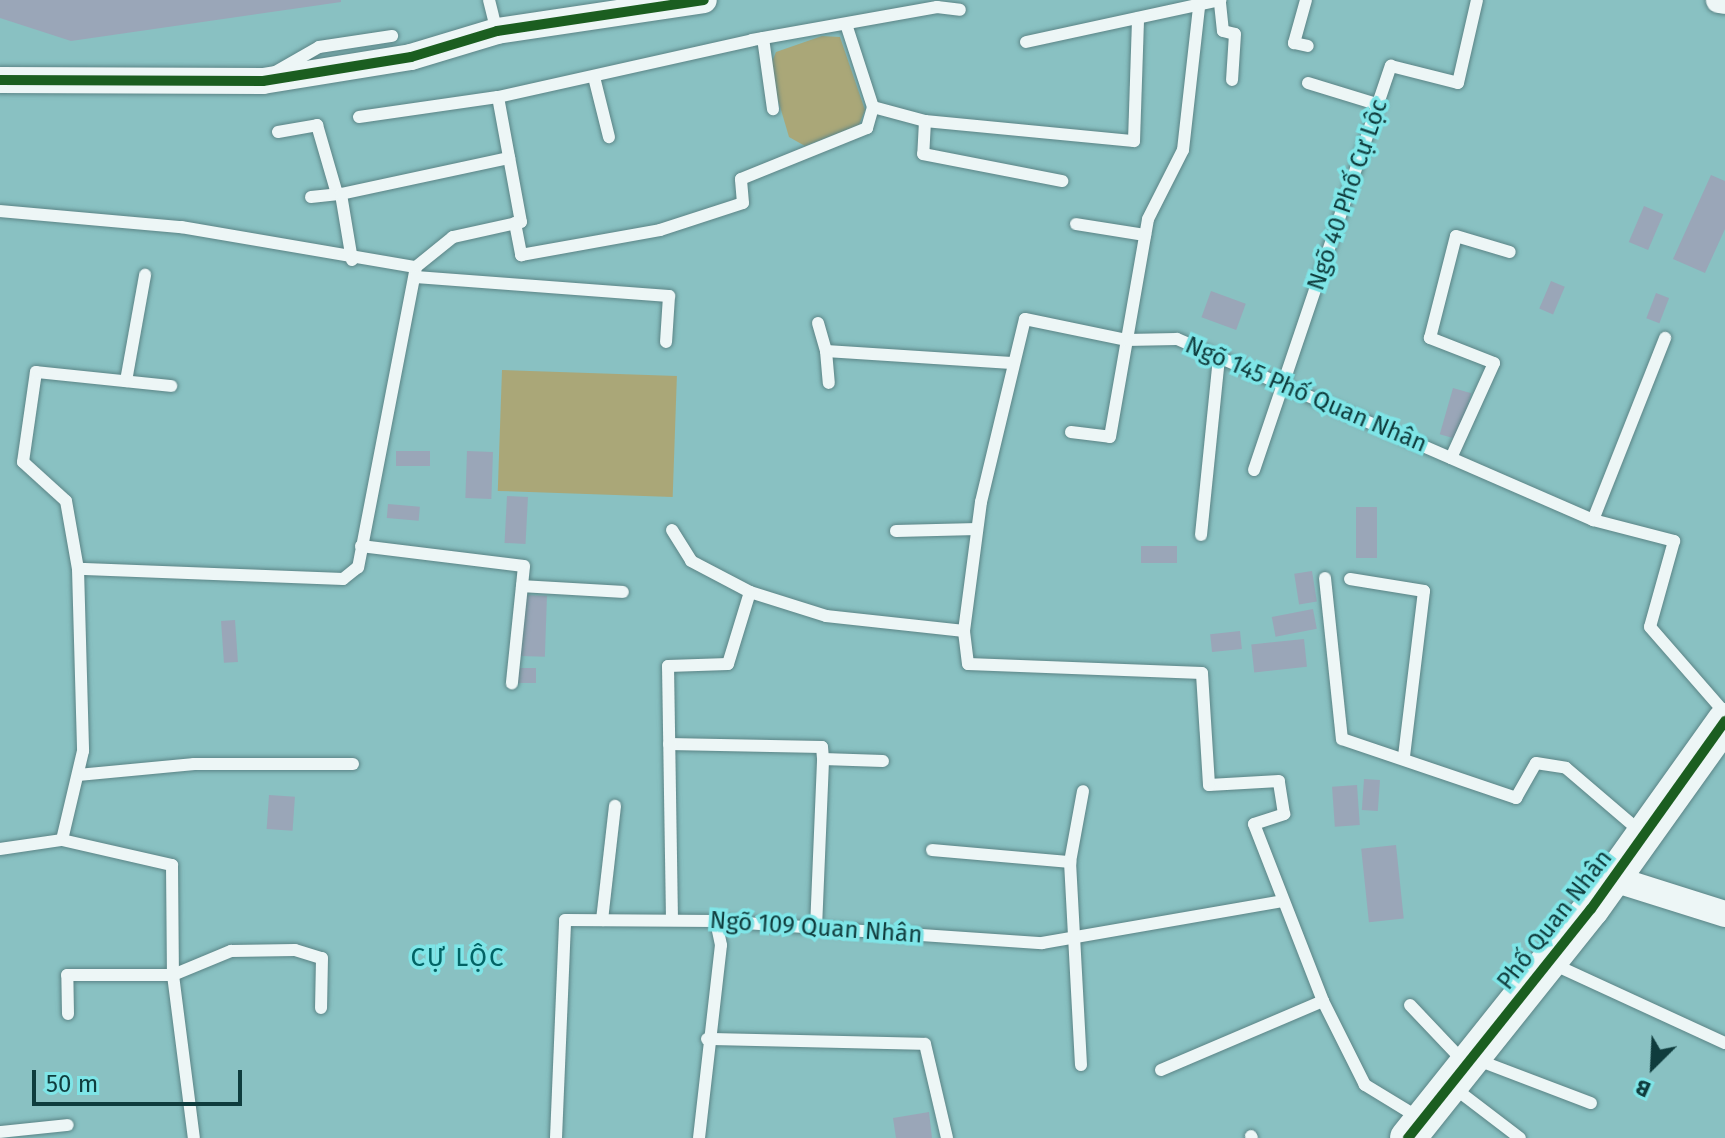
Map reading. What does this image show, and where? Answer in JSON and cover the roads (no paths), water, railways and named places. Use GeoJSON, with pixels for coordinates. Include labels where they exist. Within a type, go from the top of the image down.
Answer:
{"type":"FeatureCollection","features":[{"type":"Feature","properties":{"kind":"street"},"geometry":{"type":"LineString","coordinates":[[0,80],[263,81],[411,57],[497,31],[704,0]]}},
{"type":"Feature","properties":{"kind":"street","name":"Phố Quan Nhân"},"geometry":{"type":"LineString","coordinates":[[1415,1129],[1614,879],[1725,721]]}},
{"type":"Feature","properties":{"kind":"street"},"geometry":{"type":"LineString","coordinates":[[1614,879],[1725,914]]}},
{"type":"Feature","properties":{"kind":"lane"},"geometry":{"type":"LineString","coordinates":[[489,0],[497,31]]}},
{"type":"Feature","properties":{"kind":"lane"},"geometry":{"type":"LineString","coordinates":[[1306,0],[1294,43],[1308,46]]}},
{"type":"Feature","properties":{"kind":"lane","name":"Ngõ 40 Phố Cự Lộc"},"geometry":{"type":"LineString","coordinates":[[1254,470],[1391,66],[1458,83],[1477,0]]}},
{"type":"Feature","properties":{"kind":"lane"},"geometry":{"type":"LineString","coordinates":[[1026,42],[1220,2],[1223,31],[1235,34],[1232,80]]}},
{"type":"Feature","properties":{"kind":"lane"},"geometry":{"type":"LineString","coordinates":[[359,117],[498,97],[763,38],[937,7],[960,10]]}},
{"type":"Feature","properties":{"kind":"lane"},"geometry":{"type":"LineString","coordinates":[[1071,432],[1110,437],[1145,235],[1183,150],[1199,7]]}},
{"type":"Feature","properties":{"kind":"lane"},"geometry":{"type":"LineString","coordinates":[[873,107],[925,121],[1134,141],[1138,18]]}},
{"type":"Feature","properties":{"kind":"lane"},"geometry":{"type":"LineString","coordinates":[[498,97],[521,255],[660,230],[743,203],[741,179],[867,128],[873,107],[846,24]]}},
{"type":"Feature","properties":{"kind":"lane"},"geometry":{"type":"LineString","coordinates":[[263,81],[319,47],[392,36]]}},
{"type":"Feature","properties":{"kind":"lane"},"geometry":{"type":"LineString","coordinates":[[763,38],[773,109]]}},
{"type":"Feature","properties":{"kind":"lane"},"geometry":{"type":"LineString","coordinates":[[594,77],[609,137]]}},
{"type":"Feature","properties":{"kind":"lane"},"geometry":{"type":"LineString","coordinates":[[1308,83],[1380,105]]}},
{"type":"Feature","properties":{"kind":"lane"},"geometry":{"type":"LineString","coordinates":[[925,121],[923,154],[1062,181]]}},
{"type":"Feature","properties":{"kind":"lane"},"geometry":{"type":"LineString","coordinates":[[278,132],[317,125],[339,194],[352,260]]}},
{"type":"Feature","properties":{"kind":"lane"},"geometry":{"type":"LineString","coordinates":[[311,197],[339,194],[509,158]]}},
{"type":"Feature","properties":{"kind":"lane"},"geometry":{"type":"LineString","coordinates":[[0,211],[181,227],[416,272],[669,296],[666,342]]}},
{"type":"Feature","properties":{"kind":"lane"},"geometry":{"type":"LineString","coordinates":[[78,569],[343,579],[358,567],[416,272],[453,237],[518,222]]}},
{"type":"Feature","properties":{"kind":"lane"},"geometry":{"type":"LineString","coordinates":[[1076,224],[1145,235]]}},
{"type":"Feature","properties":{"kind":"lane"},"geometry":{"type":"LineString","coordinates":[[1451,458],[1494,363],[1430,338],[1456,236],[1510,252]]}},
{"type":"Feature","properties":{"kind":"lane"},"geometry":{"type":"LineString","coordinates":[[126,381],[145,275]]}},
{"type":"Feature","properties":{"kind":"lane","name":"Ngõ 145 Phố Quan Nhân"},"geometry":{"type":"LineString","coordinates":[[1282,901],[1254,824],[1284,814],[1279,781],[1209,785],[1202,673],[968,664],[964,631],[977,529],[1012,363],[1025,319],[1126,340],[1177,339],[1593,520],[1674,541],[1650,627],[1725,713]]}},
{"type":"Feature","properties":{"kind":"lane"},"geometry":{"type":"LineString","coordinates":[[818,323],[826,351],[829,383]]}},
{"type":"Feature","properties":{"kind":"lane"},"geometry":{"type":"LineString","coordinates":[[1593,520],[1665,338]]}},
{"type":"Feature","properties":{"kind":"lane"},"geometry":{"type":"LineString","coordinates":[[826,351],[1012,363]]}},
{"type":"Feature","properties":{"kind":"lane"},"geometry":{"type":"LineString","coordinates":[[1201,535],[1219,358]]}},
{"type":"Feature","properties":{"kind":"lane"},"geometry":{"type":"LineString","coordinates":[[62,840],[78,775],[78,569],[66,501],[23,462],[36,372],[171,386]]}},
{"type":"Feature","properties":{"kind":"lane"},"geometry":{"type":"LineString","coordinates":[[896,531],[977,529]]}},
{"type":"Feature","properties":{"kind":"lane"},"geometry":{"type":"LineString","coordinates":[[672,530],[691,561],[750,592],[826,616],[964,631]]}},
{"type":"Feature","properties":{"kind":"lane"},"geometry":{"type":"LineString","coordinates":[[361,546],[524,566],[512,683]]}},
{"type":"Feature","properties":{"kind":"lane"},"geometry":{"type":"LineString","coordinates":[[1325,578],[1342,739],[1404,757],[1516,798],[1536,763],[1566,768],[1644,835]]}},
{"type":"Feature","properties":{"kind":"lane"},"geometry":{"type":"LineString","coordinates":[[1350,579],[1424,591],[1404,757]]}},
{"type":"Feature","properties":{"kind":"lane"},"geometry":{"type":"LineString","coordinates":[[522,586],[623,592]]}},
{"type":"Feature","properties":{"kind":"lane"},"geometry":{"type":"LineString","coordinates":[[672,920],[668,666],[728,664],[750,592]]}},
{"type":"Feature","properties":{"kind":"lane"},"geometry":{"type":"LineString","coordinates":[[669,744],[822,747],[816,928]]}},
{"type":"Feature","properties":{"kind":"lane"},"geometry":{"type":"LineString","coordinates":[[823,759],[883,761]]}},
{"type":"Feature","properties":{"kind":"lane"},"geometry":{"type":"LineString","coordinates":[[78,775],[194,764],[353,764]]}},
{"type":"Feature","properties":{"kind":"lane"},"geometry":{"type":"LineString","coordinates":[[1081,1065],[1071,937],[1070,862],[1083,791]]}},
{"type":"Feature","properties":{"kind":"lane"},"geometry":{"type":"LineString","coordinates":[[602,920],[615,806]]}},
{"type":"Feature","properties":{"kind":"lane"},"geometry":{"type":"LineString","coordinates":[[0,849],[62,840],[172,865],[173,975],[194,1138]]}},
{"type":"Feature","properties":{"kind":"lane"},"geometry":{"type":"LineString","coordinates":[[932,850],[1070,862]]}},
{"type":"Feature","properties":{"kind":"lane"},"geometry":{"type":"LineString","coordinates":[[1282,901],[1323,1001],[1365,1085],[1415,1129]]}},
{"type":"Feature","properties":{"kind":"lane","name":"Ngõ 109 Quan Nhân"},"geometry":{"type":"LineString","coordinates":[[556,1138],[565,920],[716,921],[1042,943],[1282,901]]}},
{"type":"Feature","properties":{"kind":"lane"},"geometry":{"type":"LineString","coordinates":[[699,1138],[707,1039],[721,945],[716,921]]}},
{"type":"Feature","properties":{"kind":"lane"},"geometry":{"type":"LineString","coordinates":[[68,1014],[67,975],[173,975],[231,951],[295,950],[322,958],[321,1008]]}},
{"type":"Feature","properties":{"kind":"lane"},"geometry":{"type":"LineString","coordinates":[[1549,962],[1725,1043]]}},
{"type":"Feature","properties":{"kind":"lane"},"geometry":{"type":"LineString","coordinates":[[1161,1070],[1323,1001]]}},
{"type":"Feature","properties":{"kind":"lane"},"geometry":{"type":"LineString","coordinates":[[1410,1005],[1520,1138]]}},
{"type":"Feature","properties":{"kind":"lane"},"geometry":{"type":"LineString","coordinates":[[707,1039],[925,1044],[947,1138]]}},
{"type":"Feature","properties":{"kind":"lane"},"geometry":{"type":"LineString","coordinates":[[1463,1069],[1591,1103]]}},
{"type":"Feature","properties":{"kind":"lane"},"geometry":{"type":"LineString","coordinates":[[0,1132],[68,1125]]}},
{"type":"Feature","properties":{"kind":"district","name":"CỰ LỘC"},"geometry":{"type":"Point","coordinates":[458,958]}}]}
